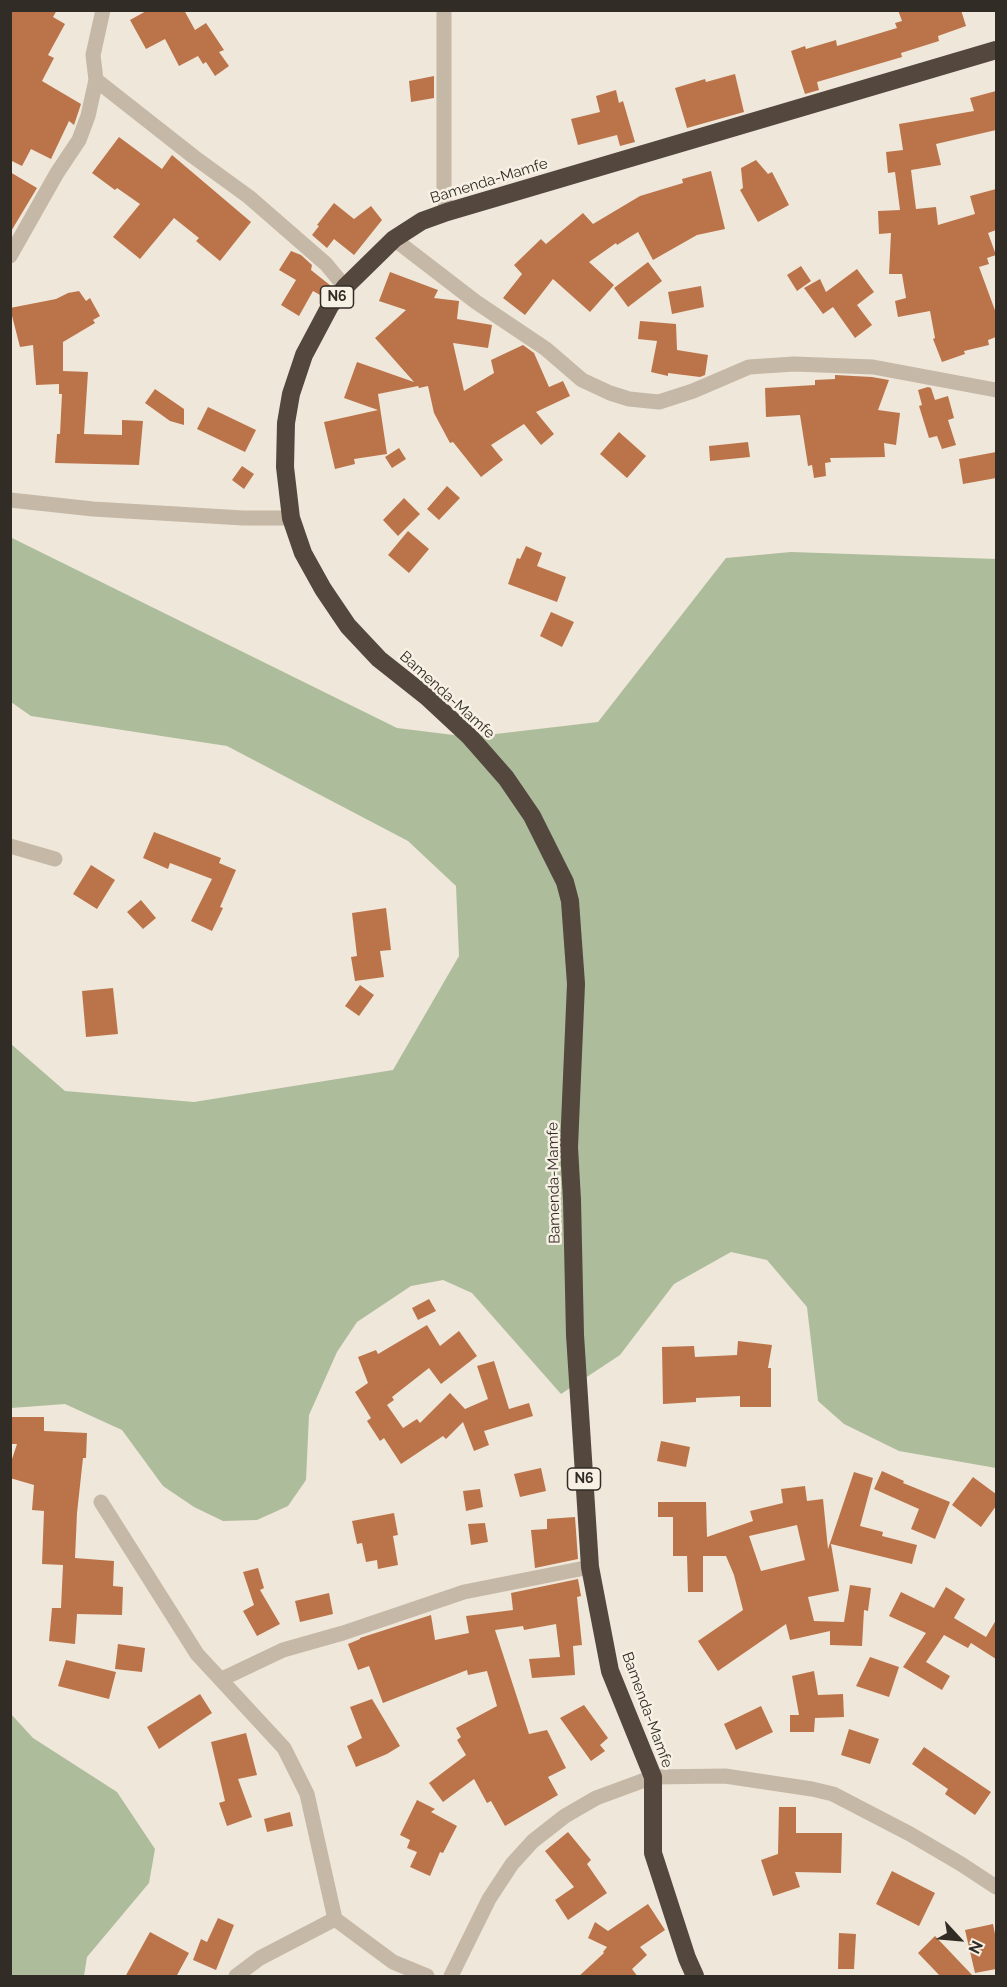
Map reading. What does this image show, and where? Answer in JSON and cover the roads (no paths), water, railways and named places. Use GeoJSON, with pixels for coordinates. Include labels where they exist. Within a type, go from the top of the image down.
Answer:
{"type":"FeatureCollection","features":[{"type":"Feature","properties":{"kind":"highway","name":"Bamenda-Mamfe"},"geometry":{"type":"LineString","coordinates":[[695,1977],[653,1853],[653,1776],[610,1671],[590,1567],[575,1335],[569,1147],[576,984],[570,901],[565,882],[532,816],[506,778],[470,737],[427,697],[379,659],[348,626],[318,580],[303,553],[291,518],[285,467],[286,423],[291,394],[304,355],[330,306],[345,287],[394,239],[422,222],[447,212],[996,50]]}},
{"type":"Feature","properties":{"kind":"street"},"geometry":{"type":"LineString","coordinates":[[10,256],[79,140],[88,116],[96,80],[93,55],[103,10]]}},
{"type":"Feature","properties":{"kind":"street"},"geometry":{"type":"LineString","coordinates":[[444,10],[444,196],[447,212]]}},
{"type":"Feature","properties":{"kind":"street"},"geometry":{"type":"LineString","coordinates":[[96,80],[249,197],[326,264],[345,287]]}},
{"type":"Feature","properties":{"kind":"street"},"geometry":{"type":"LineString","coordinates":[[394,239],[476,302],[546,349],[582,380],[629,399],[659,402],[693,391],[749,367],[794,364],[873,367],[996,390]]}},
{"type":"Feature","properties":{"kind":"street"},"geometry":{"type":"LineString","coordinates":[[10,500],[105,510],[243,518],[291,518]]}},
{"type":"Feature","properties":{"kind":"street"},"geometry":{"type":"LineString","coordinates":[[10,846],[55,860]]}},
{"type":"Feature","properties":{"kind":"street"},"geometry":{"type":"LineString","coordinates":[[102,1502],[197,1654],[284,1748],[307,1794],[335,1919],[393,1962],[427,1977]]}},
{"type":"Feature","properties":{"kind":"street"},"geometry":{"type":"LineString","coordinates":[[222,1679],[283,1650],[344,1633],[464,1592],[590,1567]]}},
{"type":"Feature","properties":{"kind":"street"},"geometry":{"type":"LineString","coordinates":[[451,1977],[489,1899],[512,1864],[533,1841],[565,1816],[596,1798],[653,1776],[724,1776],[833,1794],[961,1863],[996,1887]]}},
{"type":"Feature","properties":{"kind":"street"},"geometry":{"type":"LineString","coordinates":[[236,1977],[260,1958],[335,1919]]}}]}
